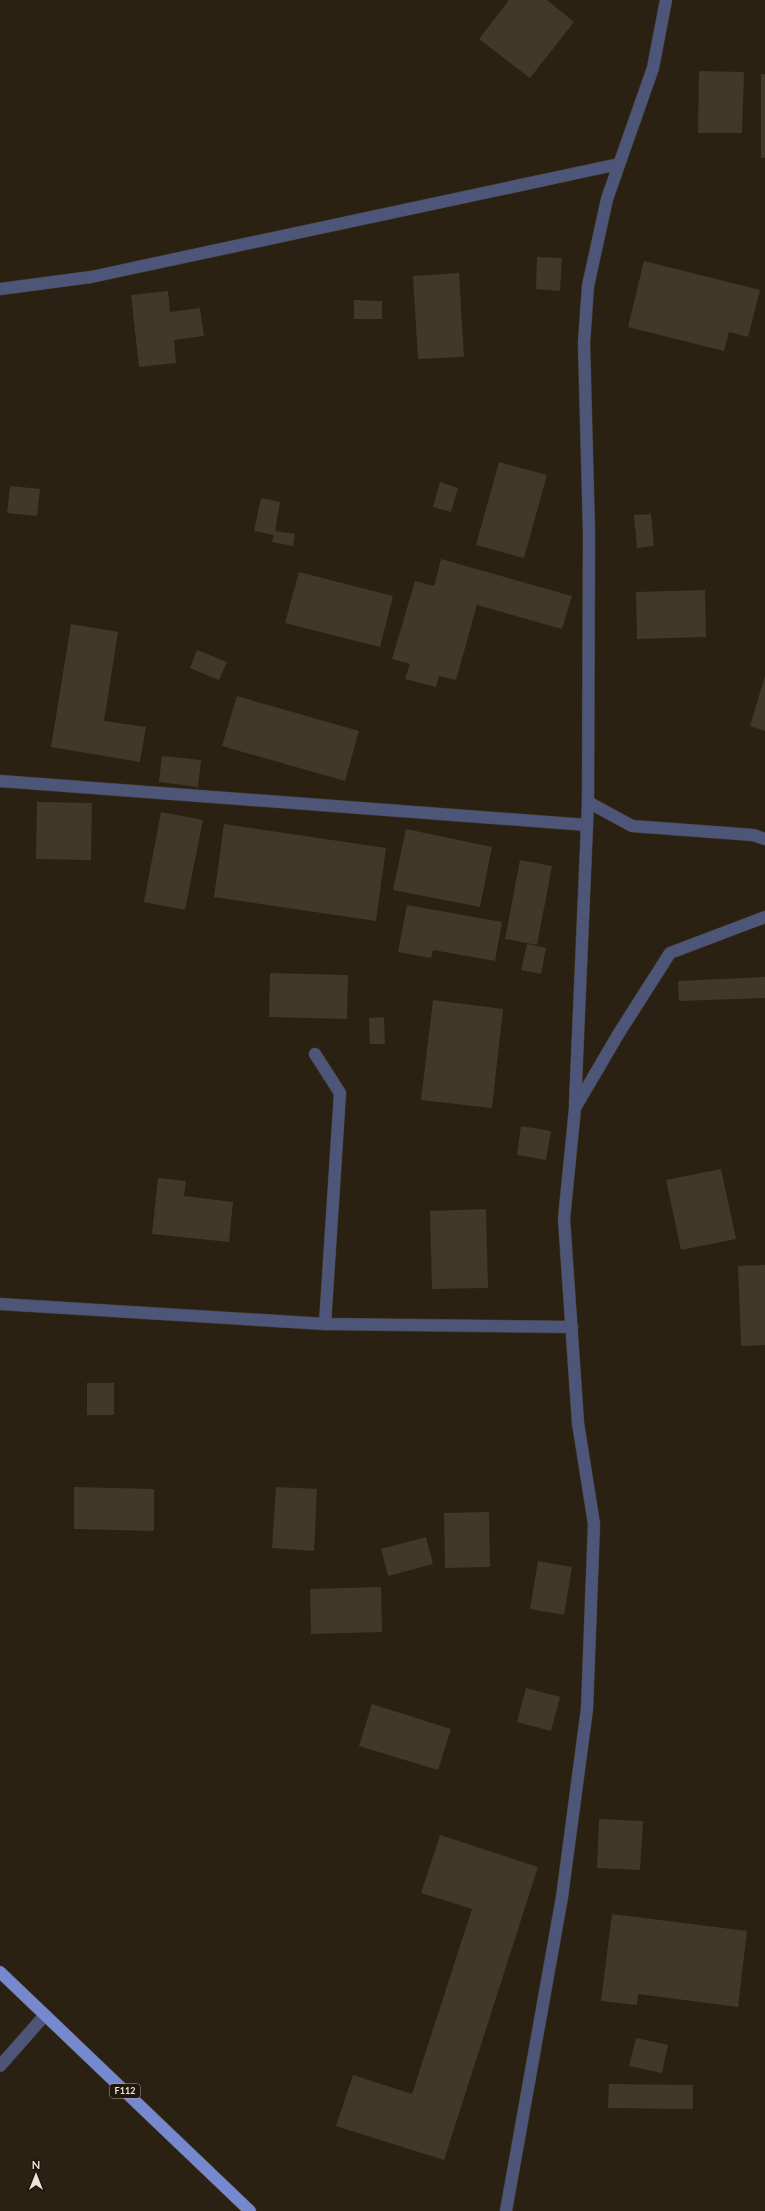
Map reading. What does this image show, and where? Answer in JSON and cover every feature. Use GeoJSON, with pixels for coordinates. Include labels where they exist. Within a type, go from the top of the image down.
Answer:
{"type":"FeatureCollection","features":[{"type":"Feature","properties":{"kind":"main road","name":"F112"},"geometry":{"type":"LineString","coordinates":[[0,1972],[250,2211]]}},
{"type":"Feature","properties":{"kind":"street"},"geometry":{"type":"LineString","coordinates":[[506,2211],[562,1897],[586,1709],[594,1524],[578,1423],[564,1219],[575,1108],[588,802],[589,532],[584,343],[588,286],[607,199],[653,68],[666,0]]}},
{"type":"Feature","properties":{"kind":"street"},"geometry":{"type":"LineString","coordinates":[[0,289],[91,277],[619,164]]}},
{"type":"Feature","properties":{"kind":"street"},"geometry":{"type":"LineString","coordinates":[[0,781],[586,824]]}},
{"type":"Feature","properties":{"kind":"street"},"geometry":{"type":"LineString","coordinates":[[588,802],[632,826],[753,835],[765,839]]}},
{"type":"Feature","properties":{"kind":"street"},"geometry":{"type":"LineString","coordinates":[[575,1108],[619,1033],[670,953],[765,917]]}},
{"type":"Feature","properties":{"kind":"street"},"geometry":{"type":"LineString","coordinates":[[315,1054],[340,1093],[325,1324]]}},
{"type":"Feature","properties":{"kind":"street"},"geometry":{"type":"LineString","coordinates":[[0,1304],[325,1324],[572,1327]]}},
{"type":"Feature","properties":{"kind":"street"},"geometry":{"type":"LineString","coordinates":[[0,2066],[45,2015]]}},
{"type":"Feature","properties":{"kind":"building"},"geometry":{"type":"Polygon","coordinates":[[[509,0],[547,0],[574,22],[530,78],[479,39],[509,0]]]}},
{"type":"Feature","properties":{"kind":"building"},"geometry":{"type":"Polygon","coordinates":[[[699,71],[744,72],[742,133],[698,133],[699,71]]]}},
{"type":"Feature","properties":{"kind":"building"},"geometry":{"type":"Polygon","coordinates":[[[761,74],[765,74],[765,158],[761,158],[761,74]]]}},
{"type":"Feature","properties":{"kind":"building"},"geometry":{"type":"Polygon","coordinates":[[[537,257],[562,258],[560,291],[536,289],[537,257]]]}},
{"type":"Feature","properties":{"kind":"building"},"geometry":{"type":"Polygon","coordinates":[[[644,261],[760,290],[748,337],[729,332],[724,351],[628,327],[644,261]]]}},
{"type":"Feature","properties":{"kind":"building"},"geometry":{"type":"Polygon","coordinates":[[[459,273],[464,357],[418,359],[413,276],[459,273]]]}},
{"type":"Feature","properties":{"kind":"building"},"geometry":{"type":"Polygon","coordinates":[[[168,291],[170,312],[200,308],[204,336],[174,340],[176,363],[139,367],[131,295],[168,291]]]}},
{"type":"Feature","properties":{"kind":"building"},"geometry":{"type":"Polygon","coordinates":[[[354,300],[382,301],[382,319],[354,319],[354,300]]]}},
{"type":"Feature","properties":{"kind":"building"},"geometry":{"type":"Polygon","coordinates":[[[499,462],[547,475],[524,558],[476,545],[499,462]]]}},
{"type":"Feature","properties":{"kind":"building"},"geometry":{"type":"Polygon","coordinates":[[[440,482],[458,488],[451,512],[433,507],[440,482]]]}},
{"type":"Feature","properties":{"kind":"building"},"geometry":{"type":"Polygon","coordinates":[[[10,486],[40,489],[37,516],[7,513],[10,486]]]}},
{"type":"Feature","properties":{"kind":"building"},"geometry":{"type":"Polygon","coordinates":[[[261,498],[280,502],[275,531],[295,534],[293,546],[272,542],[274,535],[254,531],[261,498]]]}},
{"type":"Feature","properties":{"kind":"building"},"geometry":{"type":"Polygon","coordinates":[[[651,514],[654,546],[637,548],[634,515],[651,514]]]}},
{"type":"Feature","properties":{"kind":"building"},"geometry":{"type":"Polygon","coordinates":[[[441,559],[572,596],[562,629],[477,605],[456,680],[439,676],[436,687],[405,679],[410,664],[392,659],[415,581],[434,586],[441,559]]]}},
{"type":"Feature","properties":{"kind":"building"},"geometry":{"type":"Polygon","coordinates":[[[299,572],[393,596],[380,647],[285,623],[299,572]]]}},
{"type":"Feature","properties":{"kind":"building"},"geometry":{"type":"Polygon","coordinates":[[[705,590],[706,637],[637,639],[636,592],[705,590]]]}},
{"type":"Feature","properties":{"kind":"building"},"geometry":{"type":"Polygon","coordinates":[[[71,624],[118,632],[104,721],[146,727],[140,762],[51,747],[71,624]]]}},
{"type":"Feature","properties":{"kind":"building"},"geometry":{"type":"Polygon","coordinates":[[[197,650],[227,662],[219,680],[190,668],[197,650]]]}},
{"type":"Feature","properties":{"kind":"building"},"geometry":{"type":"Polygon","coordinates":[[[765,676],[765,731],[750,726],[765,676]]]}},
{"type":"Feature","properties":{"kind":"building"},"geometry":{"type":"Polygon","coordinates":[[[237,696],[359,731],[345,781],[222,746],[237,696]]]}},
{"type":"Feature","properties":{"kind":"building"},"geometry":{"type":"Polygon","coordinates":[[[162,756],[201,760],[198,787],[159,782],[162,756]]]}},
{"type":"Feature","properties":{"kind":"building"},"geometry":{"type":"Polygon","coordinates":[[[37,802],[92,803],[91,860],[36,859],[37,802]]]}},
{"type":"Feature","properties":{"kind":"building"},"geometry":{"type":"Polygon","coordinates":[[[161,812],[203,820],[185,910],[144,902],[161,812]]]}},
{"type":"Feature","properties":{"kind":"building"},"geometry":{"type":"Polygon","coordinates":[[[224,824],[386,848],[376,921],[214,897],[224,824]]]}},
{"type":"Feature","properties":{"kind":"building"},"geometry":{"type":"Polygon","coordinates":[[[406,829],[492,847],[480,907],[393,890],[406,829]]]}},
{"type":"Feature","properties":{"kind":"building"},"geometry":{"type":"Polygon","coordinates":[[[520,860],[552,866],[537,945],[505,939],[520,860]]]}},
{"type":"Feature","properties":{"kind":"building"},"geometry":{"type":"Polygon","coordinates":[[[407,905],[502,922],[495,961],[433,950],[431,958],[398,952],[407,905]]]}},
{"type":"Feature","properties":{"kind":"building"},"geometry":{"type":"Polygon","coordinates":[[[527,944],[546,948],[541,974],[521,970],[527,944]]]}},
{"type":"Feature","properties":{"kind":"building"},"geometry":{"type":"Polygon","coordinates":[[[270,973],[348,975],[347,1019],[269,1017],[270,973]]]}},
{"type":"Feature","properties":{"kind":"building"},"geometry":{"type":"Polygon","coordinates":[[[765,977],[765,998],[679,1001],[678,981],[765,977]]]}},
{"type":"Feature","properties":{"kind":"building"},"geometry":{"type":"Polygon","coordinates":[[[433,1000],[503,1009],[492,1108],[421,1100],[433,1000]]]}},
{"type":"Feature","properties":{"kind":"building"},"geometry":{"type":"Polygon","coordinates":[[[384,1017],[385,1044],[370,1044],[369,1018],[384,1017]]]}},
{"type":"Feature","properties":{"kind":"building"},"geometry":{"type":"Polygon","coordinates":[[[521,1126],[551,1131],[546,1160],[517,1155],[521,1126]]]}},
{"type":"Feature","properties":{"kind":"building"},"geometry":{"type":"Polygon","coordinates":[[[721,1169],[736,1239],[681,1250],[666,1180],[721,1169]]]}},
{"type":"Feature","properties":{"kind":"building"},"geometry":{"type":"Polygon","coordinates":[[[158,1178],[186,1181],[184,1196],[233,1202],[229,1242],[152,1234],[158,1178]]]}},
{"type":"Feature","properties":{"kind":"building"},"geometry":{"type":"Polygon","coordinates":[[[486,1209],[488,1288],[432,1289],[430,1211],[486,1209]]]}},
{"type":"Feature","properties":{"kind":"building"},"geometry":{"type":"Polygon","coordinates":[[[765,1265],[765,1345],[741,1346],[738,1266],[765,1265]]]}},
{"type":"Feature","properties":{"kind":"building"},"geometry":{"type":"Polygon","coordinates":[[[87,1383],[114,1383],[114,1415],[87,1415],[87,1383]]]}},
{"type":"Feature","properties":{"kind":"building"},"geometry":{"type":"Polygon","coordinates":[[[74,1487],[154,1489],[154,1531],[74,1529],[74,1487]]]}},
{"type":"Feature","properties":{"kind":"building"},"geometry":{"type":"Polygon","coordinates":[[[276,1487],[317,1489],[314,1551],[272,1548],[276,1487]]]}},
{"type":"Feature","properties":{"kind":"building"},"geometry":{"type":"Polygon","coordinates":[[[489,1512],[490,1567],[445,1568],[444,1513],[489,1512]]]}},
{"type":"Feature","properties":{"kind":"building"},"geometry":{"type":"Polygon","coordinates":[[[426,1537],[433,1564],[388,1576],[381,1549],[426,1537]]]}},
{"type":"Feature","properties":{"kind":"building"},"geometry":{"type":"Polygon","coordinates":[[[538,1561],[572,1567],[564,1615],[530,1609],[538,1561]]]}},
{"type":"Feature","properties":{"kind":"building"},"geometry":{"type":"Polygon","coordinates":[[[381,1587],[382,1632],[311,1634],[310,1589],[381,1587]]]}},
{"type":"Feature","properties":{"kind":"building"},"geometry":{"type":"Polygon","coordinates":[[[526,1688],[560,1697],[551,1731],[517,1722],[526,1688]]]}},
{"type":"Feature","properties":{"kind":"building"},"geometry":{"type":"Polygon","coordinates":[[[372,1704],[451,1729],[438,1770],[359,1746],[372,1704]]]}},
{"type":"Feature","properties":{"kind":"building"},"geometry":{"type":"Polygon","coordinates":[[[599,1819],[643,1821],[640,1870],[597,1868],[599,1819]]]}},
{"type":"Feature","properties":{"kind":"building"},"geometry":{"type":"Polygon","coordinates":[[[440,1835],[538,1867],[444,2160],[336,2126],[353,2075],[412,2094],[472,1909],[421,1893],[440,1835]]]}},
{"type":"Feature","properties":{"kind":"building"},"geometry":{"type":"Polygon","coordinates":[[[612,1914],[747,1931],[738,2007],[638,1994],[637,2005],[601,2001],[612,1914]]]}},
{"type":"Feature","properties":{"kind":"building"},"geometry":{"type":"Polygon","coordinates":[[[636,2038],[668,2045],[662,2073],[629,2066],[636,2038]]]}},
{"type":"Feature","properties":{"kind":"building"},"geometry":{"type":"Polygon","coordinates":[[[609,2084],[693,2085],[693,2109],[608,2108],[609,2084]]]}}]}
